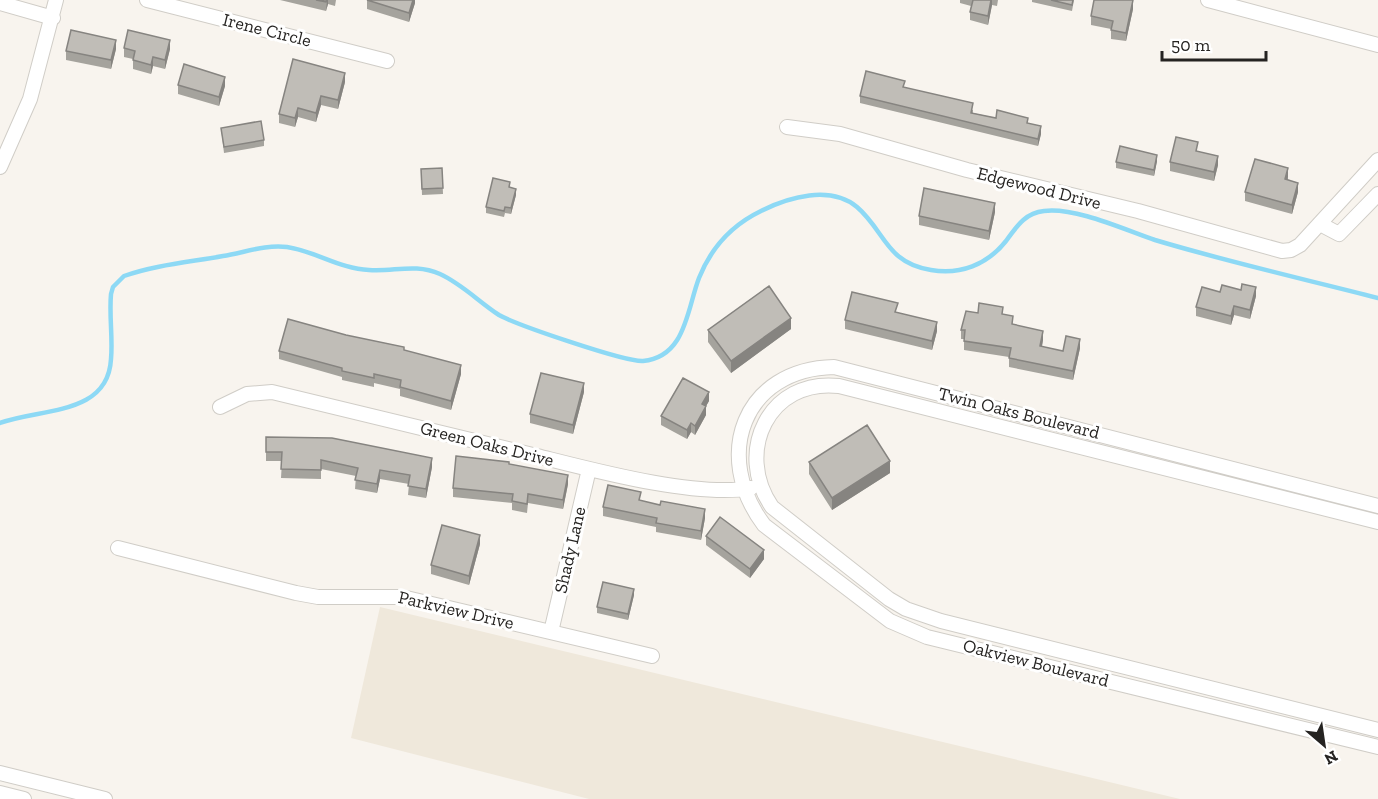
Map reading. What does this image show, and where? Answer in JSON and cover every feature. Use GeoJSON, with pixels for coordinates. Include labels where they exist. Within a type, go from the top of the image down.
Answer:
{"type":"FeatureCollection","features":[{"type":"Feature","properties":{"kind":"street"},"geometry":{"type":"LineString","coordinates":[[0,167],[30,99],[56,0]]}},
{"type":"Feature","properties":{"kind":"street","name":"Irene Circle"},"geometry":{"type":"LineString","coordinates":[[147,0],[387,61]]}},
{"type":"Feature","properties":{"kind":"street"},"geometry":{"type":"LineString","coordinates":[[1208,0],[1378,45]]}},
{"type":"Feature","properties":{"kind":"street"},"geometry":{"type":"LineString","coordinates":[[0,3],[53,18]]}},
{"type":"Feature","properties":{"kind":"street","name":"Edgewood Drive"},"geometry":{"type":"LineString","coordinates":[[787,127],[840,134],[1047,191],[1138,211],[1274,249],[1291,250],[1300,246],[1320,224]]}},
{"type":"Feature","properties":{"kind":"street"},"geometry":{"type":"LineString","coordinates":[[1378,160],[1320,224],[1339,234],[1378,194]]}},
{"type":"Feature","properties":{"kind":"street","name":"Twin Oaks Boulevard"},"geometry":{"type":"LineString","coordinates":[[744,489],[738,466],[738,444],[743,425],[766,390],[805,369],[834,367],[1378,506]]}},
{"type":"Feature","properties":{"kind":"street","name":"Twin Oaks Boulevard"},"geometry":{"type":"LineString","coordinates":[[759,486],[757,454],[759,437],[769,417],[792,394],[807,387],[827,384],[1378,522]]}},
{"type":"Feature","properties":{"kind":"street","name":"Green Oaks Drive"},"geometry":{"type":"LineString","coordinates":[[220,407],[247,394],[272,392],[589,469],[693,487],[744,489],[759,486]]}},
{"type":"Feature","properties":{"kind":"street","name":"Shady Lane"},"geometry":{"type":"LineString","coordinates":[[551,632],[589,469]]}},
{"type":"Feature","properties":{"kind":"street","name":"Oakview Boulevard"},"geometry":{"type":"LineString","coordinates":[[759,486],[781,516],[906,609],[941,621],[1378,730]]}},
{"type":"Feature","properties":{"kind":"street","name":"Oakview Boulevard"},"geometry":{"type":"LineString","coordinates":[[744,489],[753,509],[775,535],[890,621],[915,633],[1378,747]]}},
{"type":"Feature","properties":{"kind":"street","name":"Parkview Drive"},"geometry":{"type":"LineString","coordinates":[[117,548],[318,597],[402,597],[652,656]]}},
{"type":"Feature","properties":{"kind":"street"},"geometry":{"type":"LineString","coordinates":[[0,773],[105,799]]}},
{"type":"Feature","properties":{"kind":"street"},"geometry":{"type":"LineString","coordinates":[[0,793],[24,799]]}},
{"type":"Feature","properties":{"kind":"shaded area"},"geometry":{"type":"Polygon","coordinates":[[[380,607],[1180,799],[589,799],[351,738],[380,607]]]}},
{"type":"Feature","properties":{"kind":"building"},"geometry":{"type":"Polygon","coordinates":[[[367,0],[413,0],[409,13],[367,0]]]}},
{"type":"Feature","properties":{"kind":"building"},"geometry":{"type":"Polygon","coordinates":[[[973,0],[991,0],[988,16],[970,12],[973,0]]]}},
{"type":"Feature","properties":{"kind":"building"},"geometry":{"type":"Polygon","coordinates":[[[1051,0],[1073,0],[1072,5],[1051,0]]]}},
{"type":"Feature","properties":{"kind":"building"},"geometry":{"type":"Polygon","coordinates":[[[1094,0],[1133,0],[1126,33],[1111,30],[1113,21],[1091,16],[1094,0]]]}},
{"type":"Feature","properties":{"kind":"building"},"geometry":{"type":"Polygon","coordinates":[[[71,30],[116,40],[111,60],[66,51],[71,30]]]}},
{"type":"Feature","properties":{"kind":"building"},"geometry":{"type":"Polygon","coordinates":[[[128,30],[170,40],[165,60],[153,57],[151,65],[133,60],[135,51],[124,48],[128,30]]]}},
{"type":"Feature","properties":{"kind":"building"},"geometry":{"type":"Polygon","coordinates":[[[293,59],[345,73],[338,100],[321,96],[316,113],[298,108],[295,118],[279,114],[293,59]]]}},
{"type":"Feature","properties":{"kind":"building"},"geometry":{"type":"Polygon","coordinates":[[[184,64],[225,77],[219,97],[178,85],[184,64]]]}},
{"type":"Feature","properties":{"kind":"building"},"geometry":{"type":"Polygon","coordinates":[[[866,71],[905,81],[903,87],[973,103],[971,113],[996,118],[997,110],[1028,118],[1027,123],[1041,126],[1038,139],[860,96],[866,71]]]}},
{"type":"Feature","properties":{"kind":"building"},"geometry":{"type":"Polygon","coordinates":[[[261,121],[264,140],[224,147],[221,128],[261,121]]]}},
{"type":"Feature","properties":{"kind":"building"},"geometry":{"type":"Polygon","coordinates":[[[1176,137],[1198,142],[1196,151],[1218,156],[1214,172],[1170,162],[1176,137]]]}},
{"type":"Feature","properties":{"kind":"building"},"geometry":{"type":"Polygon","coordinates":[[[1120,146],[1157,155],[1154,170],[1116,162],[1120,146]]]}},
{"type":"Feature","properties":{"kind":"building"},"geometry":{"type":"Polygon","coordinates":[[[1255,159],[1288,168],[1285,179],[1298,183],[1292,205],[1245,192],[1255,159]]]}},
{"type":"Feature","properties":{"kind":"building"},"geometry":{"type":"Polygon","coordinates":[[[442,168],[443,188],[422,189],[421,169],[442,168]]]}},
{"type":"Feature","properties":{"kind":"building"},"geometry":{"type":"Polygon","coordinates":[[[493,178],[510,182],[509,187],[516,189],[511,208],[505,207],[504,211],[486,207],[493,178]]]}},
{"type":"Feature","properties":{"kind":"building"},"geometry":{"type":"Polygon","coordinates":[[[924,188],[995,203],[989,231],[919,216],[924,188]]]}},
{"type":"Feature","properties":{"kind":"building"},"geometry":{"type":"Polygon","coordinates":[[[1242,284],[1256,287],[1250,310],[1234,306],[1231,316],[1196,307],[1202,287],[1220,292],[1222,285],[1241,290],[1242,284]]]}},
{"type":"Feature","properties":{"kind":"building"},"geometry":{"type":"Polygon","coordinates":[[[769,286],[791,318],[731,361],[708,330],[769,286]]]}},
{"type":"Feature","properties":{"kind":"building"},"geometry":{"type":"Polygon","coordinates":[[[852,292],[898,303],[895,312],[937,322],[932,341],[845,320],[852,292]]]}},
{"type":"Feature","properties":{"kind":"building"},"geometry":{"type":"Polygon","coordinates":[[[979,303],[1003,307],[1002,314],[1013,316],[1012,324],[1043,331],[1040,346],[1063,351],[1066,336],[1080,339],[1073,371],[1009,358],[1011,348],[964,341],[965,330],[961,330],[966,311],[978,313],[979,303]]]}},
{"type":"Feature","properties":{"kind":"building"},"geometry":{"type":"Polygon","coordinates":[[[288,319],[346,335],[404,347],[404,350],[461,365],[451,401],[400,387],[401,380],[374,374],[374,378],[342,371],[342,368],[279,351],[288,319]]]}},
{"type":"Feature","properties":{"kind":"building"},"geometry":{"type":"Polygon","coordinates":[[[541,373],[584,383],[573,425],[530,414],[541,373]]]}},
{"type":"Feature","properties":{"kind":"building"},"geometry":{"type":"Polygon","coordinates":[[[683,378],[709,392],[702,404],[706,406],[695,426],[691,423],[687,430],[661,416],[683,378]]]}},
{"type":"Feature","properties":{"kind":"building"},"geometry":{"type":"Polygon","coordinates":[[[867,425],[890,461],[832,498],[809,462],[867,425]]]}},
{"type":"Feature","properties":{"kind":"building"},"geometry":{"type":"Polygon","coordinates":[[[266,437],[332,438],[432,458],[426,489],[408,486],[410,475],[380,470],[377,484],[355,480],[358,468],[321,460],[321,470],[281,469],[282,452],[266,452],[266,437]]]}},
{"type":"Feature","properties":{"kind":"building"},"geometry":{"type":"Polygon","coordinates":[[[456,456],[509,462],[509,464],[568,475],[563,500],[528,494],[527,504],[512,501],[513,494],[453,488],[456,456]]]}},
{"type":"Feature","properties":{"kind":"building"},"geometry":{"type":"Polygon","coordinates":[[[608,485],[641,492],[639,500],[660,505],[661,501],[705,509],[701,531],[656,523],[657,518],[603,507],[608,485]]]}},
{"type":"Feature","properties":{"kind":"building"},"geometry":{"type":"Polygon","coordinates":[[[720,517],[764,550],[750,569],[706,536],[720,517]]]}},
{"type":"Feature","properties":{"kind":"building"},"geometry":{"type":"Polygon","coordinates":[[[442,525],[480,535],[469,576],[431,565],[442,525]]]}},
{"type":"Feature","properties":{"kind":"building"},"geometry":{"type":"Polygon","coordinates":[[[603,582],[634,589],[628,614],[597,607],[603,582]]]}},
{"type":"Feature","properties":{"kind":"waterway"},"geometry":{"type":"LineString","coordinates":[[0,423],[69,407],[98,391],[107,378],[111,359],[111,294],[113,287],[124,276],[160,266],[279,246],[308,252],[358,269],[413,268],[431,271],[456,283],[499,315],[527,327],[594,350],[632,360],[643,361],[657,358],[668,351],[683,330],[699,278],[716,247],[732,230],[761,211],[784,201],[809,195],[835,196],[846,200],[866,216],[888,245],[904,261],[931,270],[952,271],[982,262],[999,249],[1027,217],[1037,212],[1057,211],[1085,216],[1210,256],[1378,298]]}}]}
